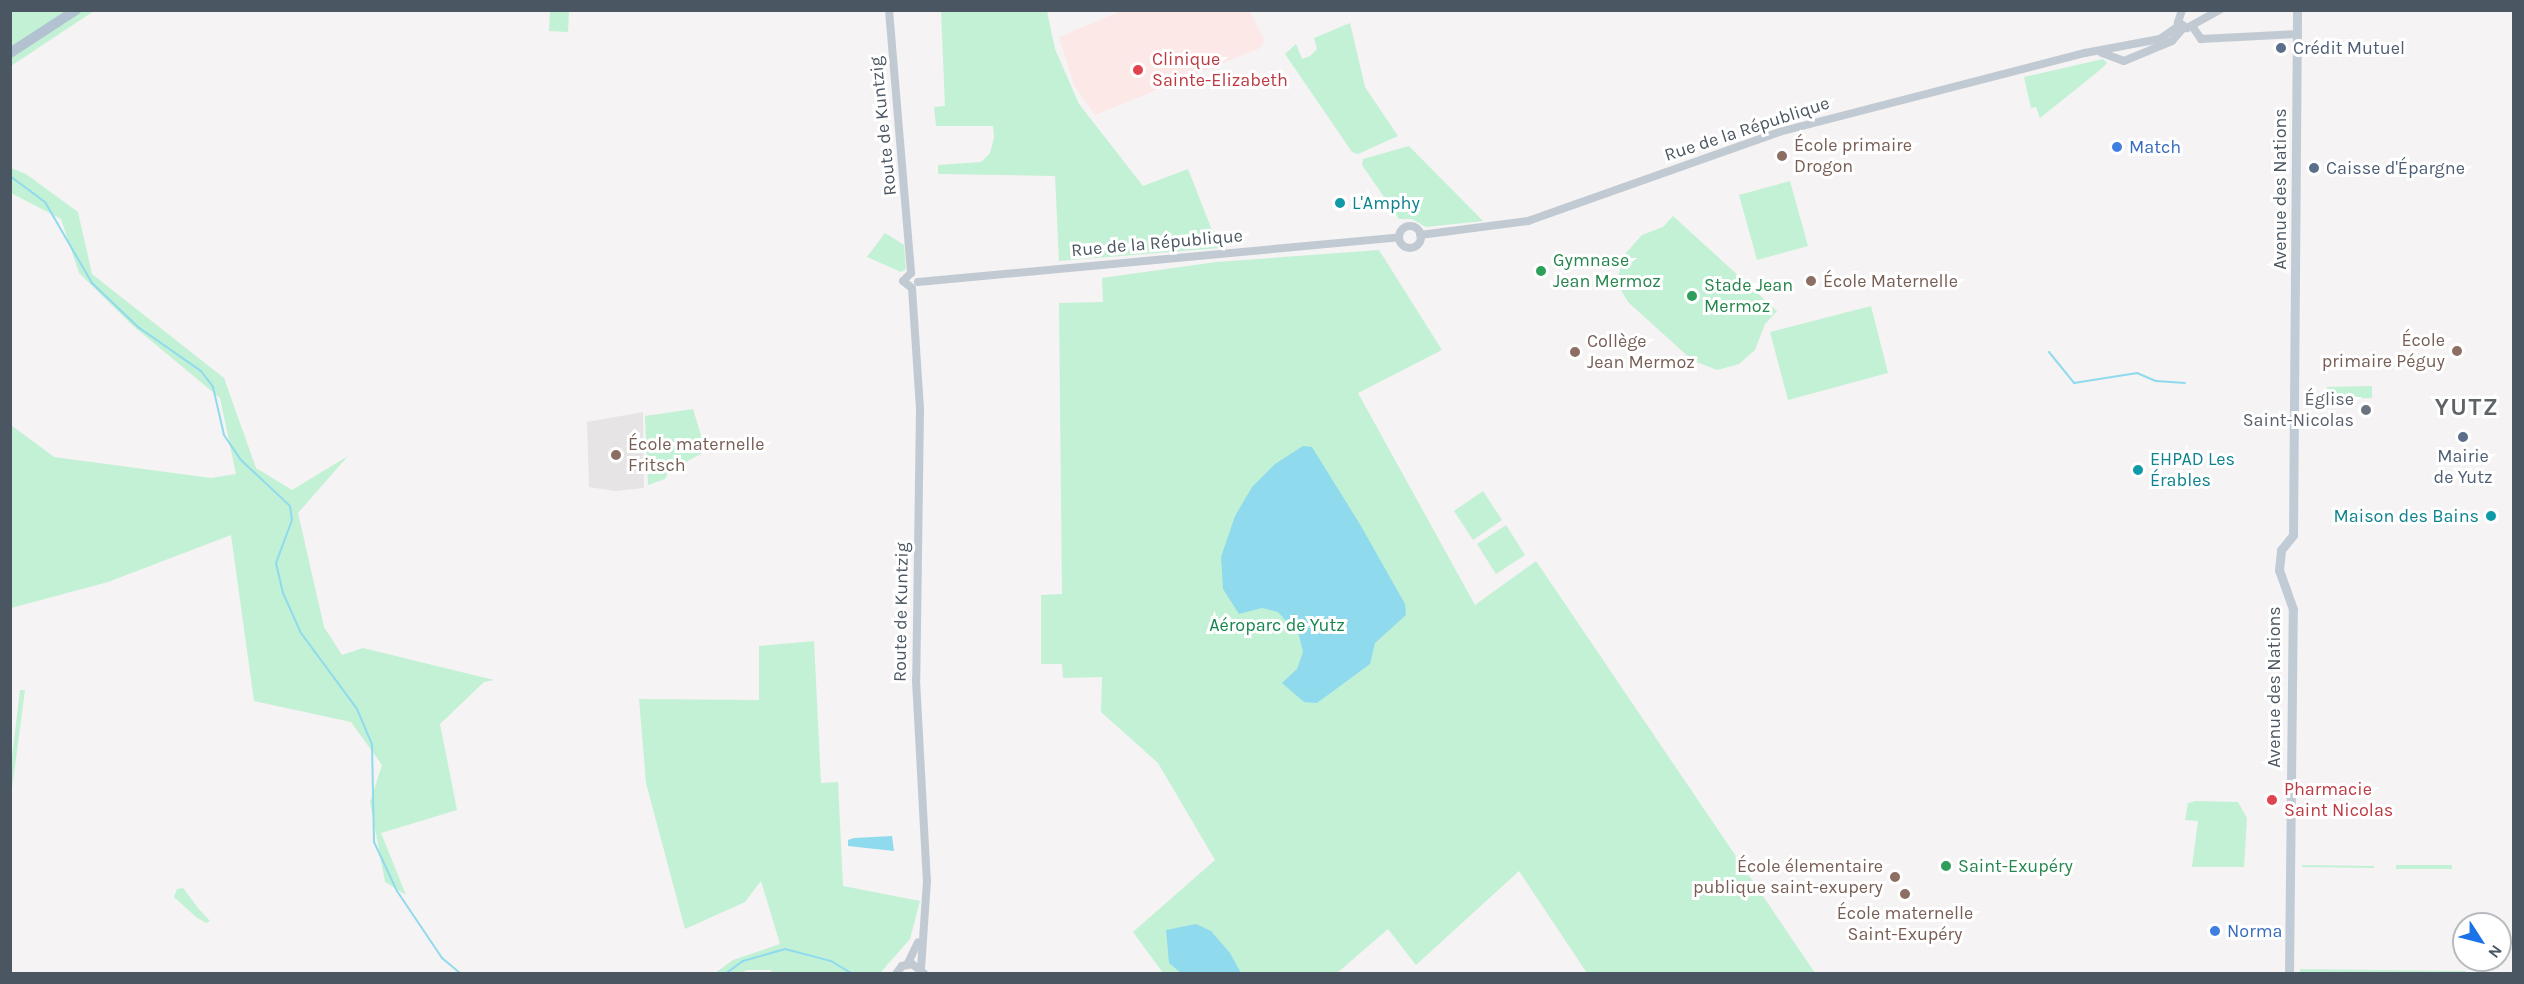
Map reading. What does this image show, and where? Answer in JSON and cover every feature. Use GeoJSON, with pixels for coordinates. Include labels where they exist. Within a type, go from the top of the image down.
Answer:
{"type":"FeatureCollection","features":[{"type":"Feature","properties":{"kind":"main road"},"geometry":{"type":"LineString","coordinates":[[10,53],[76,10]]}},
{"type":"Feature","properties":{"kind":"main road","name":"Avenue des Nations"},"geometry":{"type":"LineString","coordinates":[[2289,974],[2293,609],[2279,570],[2281,550],[2293,535],[2297,10]]}},
{"type":"Feature","properties":{"kind":"street","name":"Route de Kuntzig"},"geometry":{"type":"LineString","coordinates":[[889,10],[911,273],[903,281],[915,285],[920,410],[916,680],[927,881],[921,936],[923,971]]}},
{"type":"Feature","properties":{"kind":"street","name":"Rue de la République"},"geometry":{"type":"LineString","coordinates":[[1420,235],[1528,221],[1779,132],[2085,53],[2118,53],[2124,61],[2162,46],[2189,22],[2220,10]]}},
{"type":"Feature","properties":{"kind":"street"},"geometry":{"type":"LineString","coordinates":[[2181,11],[2201,39],[2298,34]]}},
{"type":"Feature","properties":{"kind":"street"},"geometry":{"type":"LineString","coordinates":[[1411,226],[1420,235],[1418,243],[1411,248],[1403,245],[1399,237],[1403,229],[1411,226]]}},
{"type":"Feature","properties":{"kind":"street","name":"Rue de la République"},"geometry":{"type":"LineString","coordinates":[[915,285],[1399,237]]}},
{"type":"Feature","properties":{"kind":"street"},"geometry":{"type":"LineString","coordinates":[[911,273],[915,285]]}},
{"type":"Feature","properties":{"kind":"street","name":"Route de Kuntzig"},"geometry":{"type":"LineString","coordinates":[[907,964],[921,936]]}},
{"type":"Feature","properties":{"kind":"street"},"geometry":{"type":"LineString","coordinates":[[896,974],[907,964],[923,971]]}},
{"type":"Feature","properties":{"kind":"shaded area","name":"Clinique Sainte-Elizabeth"},"geometry":{"type":"Polygon","coordinates":[[[1249,10],[1264,40],[1260,48],[1095,115],[1074,85],[1059,37],[1121,11],[1249,10]]]}},
{"type":"Feature","properties":{"kind":"shaded area","name":"École maternelle Fritsch"},"geometry":{"type":"Polygon","coordinates":[[[643,412],[644,488],[615,491],[589,487],[587,422],[643,412]]]}},
{"type":"Feature","properties":{"kind":"green space"},"geometry":{"type":"Polygon","coordinates":[[[10,11],[94,11],[11,66],[10,11]]]}},
{"type":"Feature","properties":{"kind":"green space"},"geometry":{"type":"Polygon","coordinates":[[[550,11],[569,11],[568,32],[549,31],[550,11]]]}},
{"type":"Feature","properties":{"kind":"green space"},"geometry":{"type":"Polygon","coordinates":[[[941,11],[1047,11],[1055,49],[1079,104],[1143,186],[1188,169],[1219,248],[1059,261],[1055,176],[938,174],[938,165],[981,162],[990,153],[994,138],[993,126],[936,126],[934,107],[945,106],[941,11]]]}},
{"type":"Feature","properties":{"kind":"green space"},"geometry":{"type":"Polygon","coordinates":[[[1350,23],[1365,87],[1398,136],[1358,154],[1352,152],[1285,54],[1296,44],[1302,59],[1310,56],[1317,49],[1314,38],[1350,23]]]}},
{"type":"Feature","properties":{"kind":"green space"},"geometry":{"type":"Polygon","coordinates":[[[2103,59],[2107,63],[2100,70],[2040,118],[2036,107],[2031,108],[2024,77],[2103,59]]]}},
{"type":"Feature","properties":{"kind":"green space"},"geometry":{"type":"Polygon","coordinates":[[[1409,146],[1483,221],[1426,227],[1412,219],[1399,219],[1362,165],[1363,159],[1409,146]]]}},
{"type":"Feature","properties":{"kind":"green space"},"geometry":{"type":"Polygon","coordinates":[[[11,168],[26,174],[78,212],[92,274],[224,378],[256,468],[292,490],[348,456],[298,513],[324,627],[342,655],[363,648],[494,680],[484,682],[440,724],[457,810],[381,833],[406,895],[385,882],[370,802],[382,765],[351,722],[254,701],[231,535],[108,582],[11,608],[11,425],[54,457],[211,478],[236,474],[220,398],[132,325],[79,273],[61,219],[11,193],[11,168]]]}},
{"type":"Feature","properties":{"kind":"green space"},"geometry":{"type":"Polygon","coordinates":[[[1790,181],[1808,246],[1757,260],[1739,195],[1790,181]]]}},
{"type":"Feature","properties":{"kind":"green space","name":"Stade Jean Mermoz"},"geometry":{"type":"Polygon","coordinates":[[[1673,216],[1777,311],[1765,324],[1755,350],[1739,364],[1717,370],[1692,360],[1628,302],[1621,290],[1618,276],[1624,255],[1642,235],[1663,227],[1673,216]]]}},
{"type":"Feature","properties":{"kind":"green space"},"geometry":{"type":"Polygon","coordinates":[[[885,233],[904,245],[906,269],[901,272],[867,257],[885,233]]]}},
{"type":"Feature","properties":{"kind":"green space","name":"Aéroparc de Yutz"},"geometry":{"type":"Polygon","coordinates":[[[1379,250],[1442,350],[1358,393],[1475,605],[1536,561],[1815,973],[1587,973],[1519,871],[1416,965],[1388,929],[1337,973],[1163,973],[1133,932],[1215,860],[1158,763],[1101,712],[1102,677],[1063,678],[1062,664],[1041,664],[1041,595],[1062,594],[1059,303],[1103,302],[1102,278],[1216,262],[1379,250]]]}},
{"type":"Feature","properties":{"kind":"green space"},"geometry":{"type":"Polygon","coordinates":[[[1871,306],[1888,373],[1788,400],[1770,332],[1871,306]]]}},
{"type":"Feature","properties":{"kind":"green space"},"geometry":{"type":"Polygon","coordinates":[[[2372,386],[2372,398],[2328,399],[2327,387],[2372,386]]]}},
{"type":"Feature","properties":{"kind":"green space"},"geometry":{"type":"Polygon","coordinates":[[[693,409],[704,445],[702,453],[668,472],[665,479],[648,485],[645,416],[693,409]]]}},
{"type":"Feature","properties":{"kind":"green space"},"geometry":{"type":"Polygon","coordinates":[[[1483,491],[1502,520],[1473,540],[1454,511],[1483,491]]]}},
{"type":"Feature","properties":{"kind":"green space"},"geometry":{"type":"Polygon","coordinates":[[[1506,525],[1525,555],[1496,574],[1477,544],[1506,525]]]}},
{"type":"Feature","properties":{"kind":"green space"},"geometry":{"type":"Polygon","coordinates":[[[814,641],[821,783],[838,782],[843,886],[920,901],[910,939],[880,973],[772,974],[771,970],[747,970],[741,973],[715,973],[733,960],[780,944],[761,881],[745,902],[685,929],[646,783],[639,699],[759,700],[759,646],[814,641]]]}},
{"type":"Feature","properties":{"kind":"green space"},"geometry":{"type":"Polygon","coordinates":[[[20,690],[25,690],[11,796],[11,765],[20,690]]]}},
{"type":"Feature","properties":{"kind":"green space"},"geometry":{"type":"Polygon","coordinates":[[[2196,801],[2238,802],[2247,818],[2244,867],[2192,867],[2198,821],[2185,820],[2188,803],[2196,801]]]}},
{"type":"Feature","properties":{"kind":"green space"},"geometry":{"type":"Polygon","coordinates":[[[2302,865],[2374,866],[2374,868],[2302,867],[2302,865]]]}},
{"type":"Feature","properties":{"kind":"green space"},"geometry":{"type":"Polygon","coordinates":[[[2396,865],[2452,865],[2452,869],[2396,869],[2396,865]]]}},
{"type":"Feature","properties":{"kind":"green space"},"geometry":{"type":"Polygon","coordinates":[[[183,888],[210,921],[206,923],[196,917],[174,897],[177,889],[183,888]]]}},
{"type":"Feature","properties":{"kind":"green space"},"geometry":{"type":"Polygon","coordinates":[[[2300,969],[2466,972],[2466,973],[2300,974],[2300,969]]]}},
{"type":"Feature","properties":{"kind":"water"},"geometry":{"type":"Polygon","coordinates":[[[1303,446],[1312,447],[1361,526],[1405,604],[1406,615],[1375,643],[1370,664],[1317,703],[1304,702],[1282,683],[1297,669],[1303,652],[1299,635],[1278,612],[1262,608],[1239,614],[1223,589],[1221,557],[1235,516],[1252,487],[1275,464],[1303,446]]]}},
{"type":"Feature","properties":{"kind":"water"},"geometry":{"type":"Polygon","coordinates":[[[892,836],[894,851],[848,846],[848,840],[854,838],[892,836]]]}},
{"type":"Feature","properties":{"kind":"water"},"geometry":{"type":"Polygon","coordinates":[[[1196,924],[1211,931],[1230,953],[1241,973],[1181,973],[1169,963],[1166,930],[1196,924]]]}},
{"type":"Feature","properties":{"kind":"waterway"},"geometry":{"type":"LineString","coordinates":[[10,176],[45,202],[92,283],[138,327],[201,371],[213,387],[224,435],[241,460],[290,506],[292,520],[276,563],[283,593],[301,633],[357,709],[372,745],[374,842],[397,891],[442,958],[461,974]]}},
{"type":"Feature","properties":{"kind":"waterway"},"geometry":{"type":"LineString","coordinates":[[2049,352],[2074,383],[2137,373],[2156,381],[2185,383]]}},
{"type":"Feature","properties":{"kind":"waterway"},"geometry":{"type":"LineString","coordinates":[[725,974],[743,961],[785,949],[831,961],[853,974]]}},
{"type":"Feature","properties":{"kind":"place","name":"Crédit Mutuel"},"geometry":{"type":"Point","coordinates":[2281,48]}},
{"type":"Feature","properties":{"kind":"place","name":"Clinique Sainte-Elizabeth"},"geometry":{"type":"Point","coordinates":[1138,70]}},
{"type":"Feature","properties":{"kind":"place","name":"Match"},"geometry":{"type":"Point","coordinates":[2117,147]}},
{"type":"Feature","properties":{"kind":"place","name":"École primaire Drogon"},"geometry":{"type":"Point","coordinates":[1782,156]}},
{"type":"Feature","properties":{"kind":"place","name":"Caisse d'Épargne"},"geometry":{"type":"Point","coordinates":[2314,168]}},
{"type":"Feature","properties":{"kind":"place","name":"L'Amphy"},"geometry":{"type":"Point","coordinates":[1340,203]}},
{"type":"Feature","properties":{"kind":"place","name":"Gymnase Jean Mermoz"},"geometry":{"type":"Point","coordinates":[1541,271]}},
{"type":"Feature","properties":{"kind":"place","name":"École Maternelle"},"geometry":{"type":"Point","coordinates":[1811,281]}},
{"type":"Feature","properties":{"kind":"place","name":"Stade Jean Mermoz"},"geometry":{"type":"Point","coordinates":[1692,296]}},
{"type":"Feature","properties":{"kind":"place","name":"École primaire Péguy"},"geometry":{"type":"Point","coordinates":[2457,351]}},
{"type":"Feature","properties":{"kind":"place","name":"Collège Jean Mermoz"},"geometry":{"type":"Point","coordinates":[1575,352]}},
{"type":"Feature","properties":{"kind":"place","name":"Église Saint-Nicolas"},"geometry":{"type":"Point","coordinates":[2366,410]}},
{"type":"Feature","properties":{"kind":"place","name":"Mairie de Yutz"},"geometry":{"type":"Point","coordinates":[2463,437]}},
{"type":"Feature","properties":{"kind":"place","name":"École maternelle Fritsch"},"geometry":{"type":"Point","coordinates":[616,455]}},
{"type":"Feature","properties":{"kind":"place","name":"EHPAD Les Érables"},"geometry":{"type":"Point","coordinates":[2138,470]}},
{"type":"Feature","properties":{"kind":"place","name":"Maison des Bains"},"geometry":{"type":"Point","coordinates":[2491,516]}},
{"type":"Feature","properties":{"kind":"place","name":"Pharmacie Saint Nicolas"},"geometry":{"type":"Point","coordinates":[2272,800]}},
{"type":"Feature","properties":{"kind":"place","name":"Saint-Exupéry"},"geometry":{"type":"Point","coordinates":[1946,866]}},
{"type":"Feature","properties":{"kind":"place","name":"École élementaire publique saint-exupery"},"geometry":{"type":"Point","coordinates":[1895,877]}},
{"type":"Feature","properties":{"kind":"place","name":"École maternelle Saint-Exupéry"},"geometry":{"type":"Point","coordinates":[1905,894]}},
{"type":"Feature","properties":{"kind":"place","name":"Norma"},"geometry":{"type":"Point","coordinates":[2215,931]}},
{"type":"Feature","properties":{"kind":"district","name":"YUTZ"},"geometry":{"type":"Point","coordinates":[2467,408]}}]}
